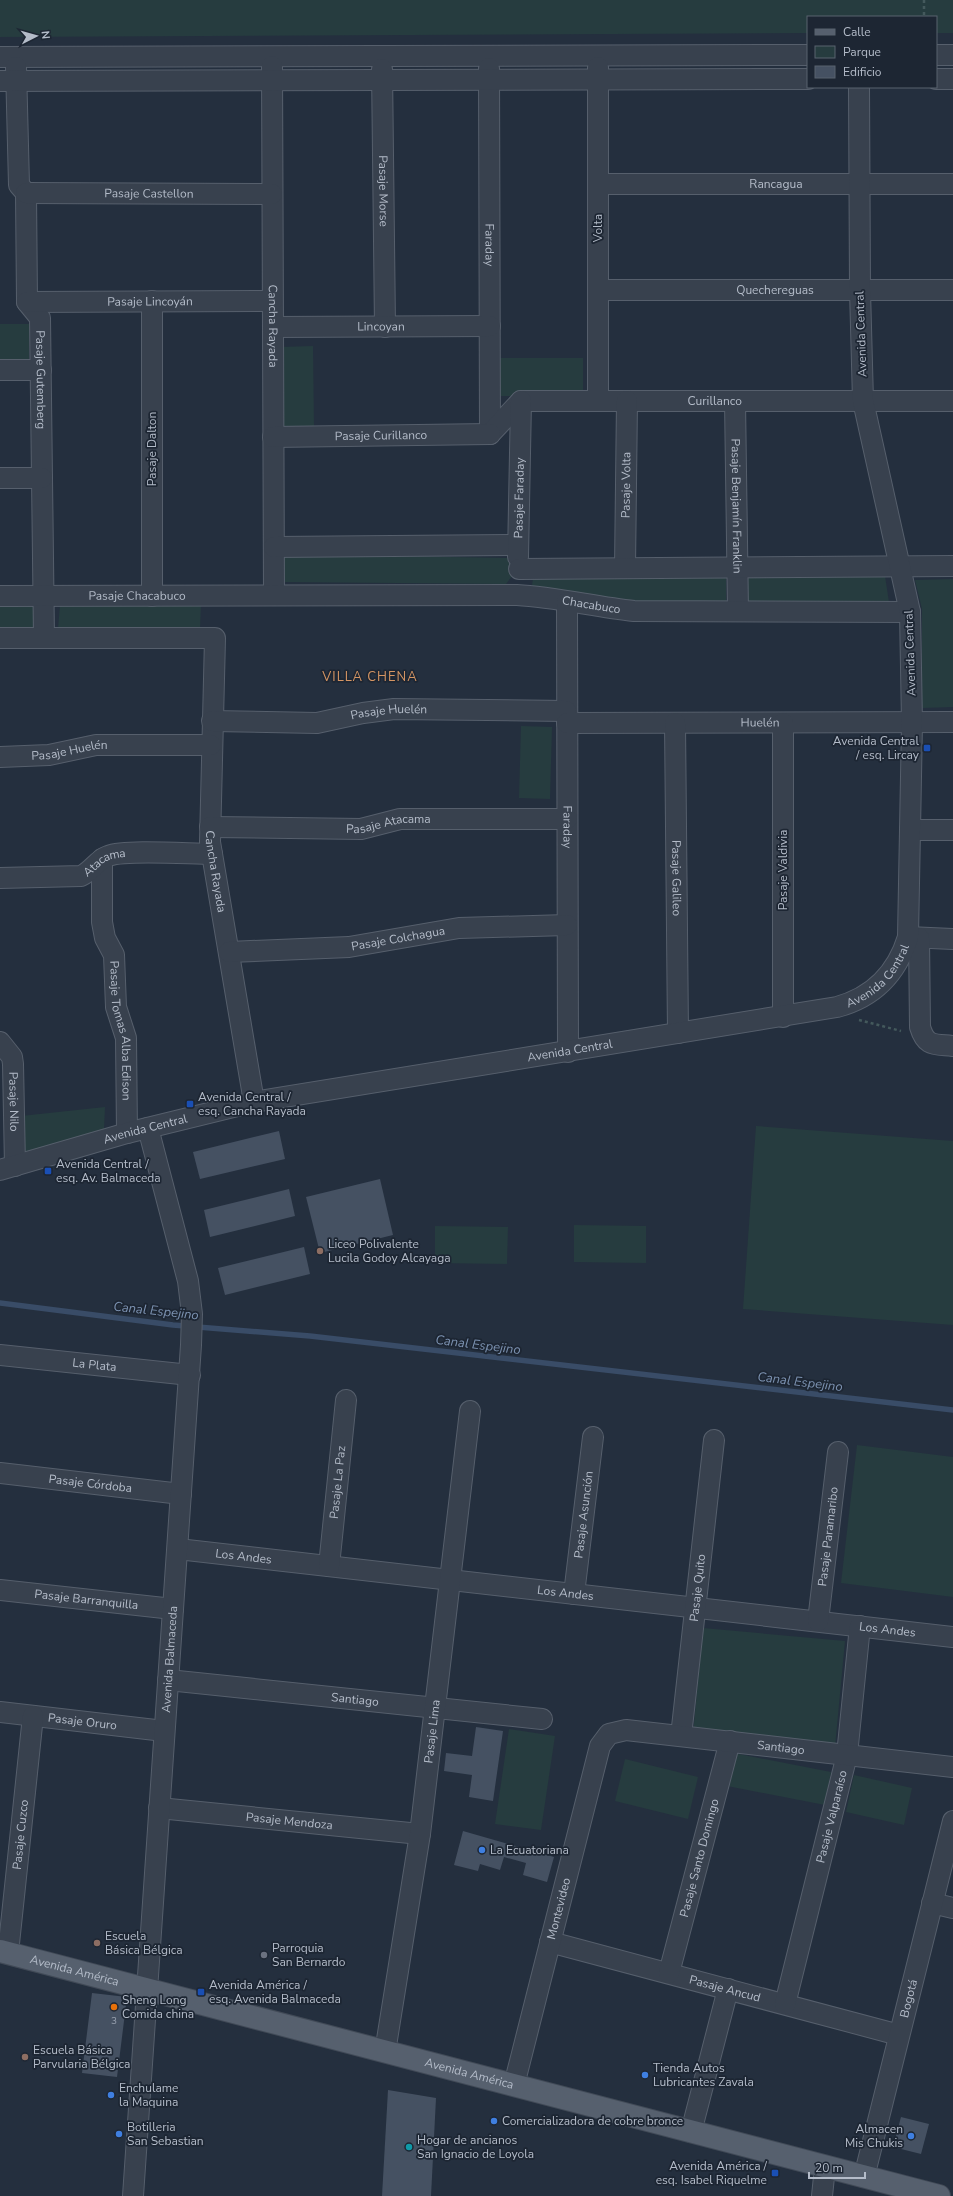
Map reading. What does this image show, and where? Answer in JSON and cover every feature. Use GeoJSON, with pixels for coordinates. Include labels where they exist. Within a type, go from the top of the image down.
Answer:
{"type":"FeatureCollection","features":[{"type":"Feature","properties":{"kind":"main road","name":"Avenida América"},"geometry":{"type":"LineString","coordinates":[[4,1952],[938,2196]]}},
{"type":"Feature","properties":{"kind":"street"},"geometry":{"type":"LineString","coordinates":[[27,302],[26,193],[19,186],[8,81],[8,57],[807,55]]}},
{"type":"Feature","properties":{"kind":"street"},"geometry":{"type":"LineString","coordinates":[[937,55],[953,55]]}},
{"type":"Feature","properties":{"kind":"street","name":"Cancha Rayada"},"geometry":{"type":"LineString","coordinates":[[272,56],[274,595]]}},
{"type":"Feature","properties":{"kind":"street","name":"Pasaje Morse"},"geometry":{"type":"LineString","coordinates":[[382,56],[385,327]]}},
{"type":"Feature","properties":{"kind":"street","name":"Faraday"},"geometry":{"type":"LineString","coordinates":[[489,56],[490,434]]}},
{"type":"Feature","properties":{"kind":"street","name":"Volta"},"geometry":{"type":"LineString","coordinates":[[598,56],[598,401]]}},
{"type":"Feature","properties":{"kind":"street"},"geometry":{"type":"LineString","coordinates":[[937,79],[953,78]]}},
{"type":"Feature","properties":{"kind":"street"},"geometry":{"type":"LineString","coordinates":[[8,81],[598,81],[807,79]]}},
{"type":"Feature","properties":{"kind":"street","name":"Avenida Central"},"geometry":{"type":"LineString","coordinates":[[7,1168],[127,1133],[254,1102],[837,1007],[866,996],[876,989],[893,971],[904,949],[913,937],[910,830],[912,722],[910,612],[863,401],[860,290],[858,88]]}},
{"type":"Feature","properties":{"kind":"street","name":"Rancagua"},"geometry":{"type":"LineString","coordinates":[[598,184],[953,184]]}},
{"type":"Feature","properties":{"kind":"street","name":"Pasaje Castellon"},"geometry":{"type":"LineString","coordinates":[[26,193],[272,194]]}},
{"type":"Feature","properties":{"kind":"street","name":"Quechereguas"},"geometry":{"type":"LineString","coordinates":[[598,290],[953,290]]}},
{"type":"Feature","properties":{"kind":"street","name":"Pasaje Dalton"},"geometry":{"type":"LineString","coordinates":[[152,301],[152,596]]}},
{"type":"Feature","properties":{"kind":"street","name":"Pasaje Lincoyán"},"geometry":{"type":"LineString","coordinates":[[27,302],[272,301]]}},
{"type":"Feature","properties":{"kind":"street","name":"Pasaje Gutemberg"},"geometry":{"type":"LineString","coordinates":[[27,302],[40,318],[44,638]]}},
{"type":"Feature","properties":{"kind":"street","name":"Lincoyan"},"geometry":{"type":"LineString","coordinates":[[272,328],[490,326]]}},
{"type":"Feature","properties":{"kind":"street"},"geometry":{"type":"LineString","coordinates":[[0,370],[41,370]]}},
{"type":"Feature","properties":{"kind":"street"},"geometry":{"type":"LineString","coordinates":[[490,434],[521,401]]}},
{"type":"Feature","properties":{"kind":"street","name":"Curillanco"},"geometry":{"type":"LineString","coordinates":[[521,401],[953,401]]}},
{"type":"Feature","properties":{"kind":"street","name":"Pasaje Faraday"},"geometry":{"type":"LineString","coordinates":[[518,595],[519,569],[517,545],[521,401]]}},
{"type":"Feature","properties":{"kind":"street","name":"Pasaje Volta"},"geometry":{"type":"LineString","coordinates":[[625,568],[627,401]]}},
{"type":"Feature","properties":{"kind":"street","name":"Pasaje Benjamín Franklin"},"geometry":{"type":"LineString","coordinates":[[735,401],[738,612]]}},
{"type":"Feature","properties":{"kind":"street","name":"Pasaje Curillanco"},"geometry":{"type":"LineString","coordinates":[[273,437],[490,434]]}},
{"type":"Feature","properties":{"kind":"street"},"geometry":{"type":"LineString","coordinates":[[0,478],[42,478]]}},
{"type":"Feature","properties":{"kind":"street"},"geometry":{"type":"LineString","coordinates":[[274,547],[517,545]]}},
{"type":"Feature","properties":{"kind":"street"},"geometry":{"type":"LineString","coordinates":[[519,569],[953,566]]}},
{"type":"Feature","properties":{"kind":"street","name":"Pasaje Chacabuco"},"geometry":{"type":"LineString","coordinates":[[0,596],[274,595]]}},
{"type":"Feature","properties":{"kind":"street","name":"Chacabuco"},"geometry":{"type":"LineString","coordinates":[[274,595],[518,595],[548,597],[567,602],[634,611],[910,612]]}},
{"type":"Feature","properties":{"kind":"street","name":"Faraday"},"geometry":{"type":"LineString","coordinates":[[567,602],[566,717],[568,1052]]}},
{"type":"Feature","properties":{"kind":"street"},"geometry":{"type":"LineString","coordinates":[[0,638],[44,638]]}},
{"type":"Feature","properties":{"kind":"street","name":"Cancha Rayada"},"geometry":{"type":"LineString","coordinates":[[44,638],[215,638],[210,827],[212,854],[254,1102]]}},
{"type":"Feature","properties":{"kind":"street","name":"Pasaje Huelén"},"geometry":{"type":"LineString","coordinates":[[212,721],[317,723],[363,713],[394,709],[566,717]]}},
{"type":"Feature","properties":{"kind":"street","name":"Huelén"},"geometry":{"type":"LineString","coordinates":[[566,717],[675,723],[953,722]]}},
{"type":"Feature","properties":{"kind":"street","name":"Pasaje Valdivia"},"geometry":{"type":"LineString","coordinates":[[783,722],[783,1017]]}},
{"type":"Feature","properties":{"kind":"street","name":"Pasaje Galileo"},"geometry":{"type":"LineString","coordinates":[[675,723],[678,1033]]}},
{"type":"Feature","properties":{"kind":"street","name":"Pasaje Huelén"},"geometry":{"type":"LineString","coordinates":[[0,757],[49,755],[96,745],[212,745]]}},
{"type":"Feature","properties":{"kind":"street","name":"Pasaje Atacama"},"geometry":{"type":"LineString","coordinates":[[210,827],[361,829],[372,828],[400,819],[567,819]]}},
{"type":"Feature","properties":{"kind":"street"},"geometry":{"type":"LineString","coordinates":[[910,830],[953,830]]}},
{"type":"Feature","properties":{"kind":"street","name":"Atacama"},"geometry":{"type":"LineString","coordinates":[[0,878],[81,876],[88,873],[102,859],[121,853],[212,854]]}},
{"type":"Feature","properties":{"kind":"street","name":"Pasaje Tomas Alba Edison"},"geometry":{"type":"LineString","coordinates":[[102,859],[102,922],[106,938],[114,955],[116,1007],[126,1038],[127,1133]]}},
{"type":"Feature","properties":{"kind":"street","name":"Pasaje Colchagua"},"geometry":{"type":"LineString","coordinates":[[229,952],[349,947],[459,928],[567,925]]}},
{"type":"Feature","properties":{"kind":"street"},"geometry":{"type":"LineString","coordinates":[[953,939],[913,937],[920,1027],[923,1037],[927,1042],[953,1046]]}},
{"type":"Feature","properties":{"kind":"street","name":"Pasaje Nilo"},"geometry":{"type":"LineString","coordinates":[[3,1049],[12,1057],[13,1064],[7,1168]]}},
{"type":"Feature","properties":{"kind":"street","name":"Avenida Balmaceda"},"geometry":{"type":"LineString","coordinates":[[133,2196],[164,1731],[190,1375],[192,1314],[188,1281],[148,1128]]}},
{"type":"Feature","properties":{"kind":"street","name":"La Plata"},"geometry":{"type":"LineString","coordinates":[[0,1355],[190,1375]]}},
{"type":"Feature","properties":{"kind":"street","name":"Pasaje La Paz"},"geometry":{"type":"LineString","coordinates":[[329,1566],[346,1400]]}},
{"type":"Feature","properties":{"kind":"street","name":"Pasaje Lima"},"geometry":{"type":"LineString","coordinates":[[385,2052],[420,1834],[470,1411]]}},
{"type":"Feature","properties":{"kind":"street","name":"Pasaje Asunción"},"geometry":{"type":"LineString","coordinates":[[574,1594],[593,1436]]}},
{"type":"Feature","properties":{"kind":"street","name":"Pasaje Quito"},"geometry":{"type":"LineString","coordinates":[[682,1736],[714,1440]]}},
{"type":"Feature","properties":{"kind":"street","name":"Pasaje Paramaribo"},"geometry":{"type":"LineString","coordinates":[[818,1621],[838,1452]]}},
{"type":"Feature","properties":{"kind":"street","name":"Pasaje Córdoba"},"geometry":{"type":"LineString","coordinates":[[0,1473],[182,1494]]}},
{"type":"Feature","properties":{"kind":"street","name":"Los Andes"},"geometry":{"type":"LineString","coordinates":[[178,1549],[953,1636]]}},
{"type":"Feature","properties":{"kind":"street","name":"Pasaje Barranquilla"},"geometry":{"type":"LineString","coordinates":[[0,1590],[173,1609]]}},
{"type":"Feature","properties":{"kind":"street","name":"Pasaje Valparaíso"},"geometry":{"type":"LineString","coordinates":[[785,2004],[847,1755],[860,1626]]}},
{"type":"Feature","properties":{"kind":"street","name":"Santiago"},"geometry":{"type":"LineString","coordinates":[[168,1680],[542,1718]]}},
{"type":"Feature","properties":{"kind":"street","name":"Pasaje Oruro"},"geometry":{"type":"LineString","coordinates":[[0,1712],[164,1731]]}},
{"type":"Feature","properties":{"kind":"street","name":"Pasaje Cuzco"},"geometry":{"type":"LineString","coordinates":[[4,1952],[33,1716]]}},
{"type":"Feature","properties":{"kind":"street","name":"Santiago"},"geometry":{"type":"LineString","coordinates":[[609,1734],[626,1730],[953,1767]]}},
{"type":"Feature","properties":{"kind":"street","name":"Montevideo"},"geometry":{"type":"LineString","coordinates":[[514,2085],[600,1746],[609,1734]]}},
{"type":"Feature","properties":{"kind":"street","name":"Pasaje Santo Domingo"},"geometry":{"type":"LineString","coordinates":[[669,1974],[730,1742]]}},
{"type":"Feature","properties":{"kind":"street","name":"Pasaje Mendoza"},"geometry":{"type":"LineString","coordinates":[[159,1808],[420,1834]]}},
{"type":"Feature","properties":{"kind":"street","name":"Bogotá"},"geometry":{"type":"LineString","coordinates":[[864,2177],[953,1821]]}},
{"type":"Feature","properties":{"kind":"street"},"geometry":{"type":"LineString","coordinates":[[932,1903],[953,1908]]}},
{"type":"Feature","properties":{"kind":"street","name":"Pasaje Ancud"},"geometry":{"type":"LineString","coordinates":[[550,1942],[899,2035]]}},
{"type":"Feature","properties":{"kind":"street"},"geometry":{"type":"LineString","coordinates":[[692,2132],[728,1989]]}},
{"type":"Feature","properties":{"kind":"street"},"geometry":{"type":"LineString","coordinates":[[822,2196],[825,2166]]}},
{"type":"Feature","properties":{"kind":"path"},"geometry":{"type":"LineString","coordinates":[[924,0],[924,16]]}},
{"type":"Feature","properties":{"kind":"path"},"geometry":{"type":"LineString","coordinates":[[855,1019],[923,1037]]}},
{"type":"Feature","properties":{"kind":"green space"},"geometry":{"type":"Polygon","coordinates":[[[0,0],[953,0],[953,33],[937,33],[937,16],[807,16],[807,33],[0,37],[0,0]]]}},
{"type":"Feature","properties":{"kind":"green space"},"geometry":{"type":"Polygon","coordinates":[[[0,324],[29,324],[29,364],[0,363],[0,324]]]}},
{"type":"Feature","properties":{"kind":"green space"},"geometry":{"type":"Polygon","coordinates":[[[313,346],[314,426],[281,426],[280,347],[313,346]]]}},
{"type":"Feature","properties":{"kind":"green space"},"geometry":{"type":"Polygon","coordinates":[[[500,358],[583,358],[583,396],[500,396],[500,358]]]}},
{"type":"Feature","properties":{"kind":"green space"},"geometry":{"type":"Polygon","coordinates":[[[280,554],[508,558],[512,576],[506,584],[285,582],[280,554]]]}},
{"type":"Feature","properties":{"kind":"green space"},"geometry":{"type":"Polygon","coordinates":[[[885,576],[889,602],[746,604],[746,577],[885,576]]]}},
{"type":"Feature","properties":{"kind":"green space"},"geometry":{"type":"Polygon","coordinates":[[[726,577],[726,604],[656,605],[531,593],[533,578],[726,577]]]}},
{"type":"Feature","properties":{"kind":"green space"},"geometry":{"type":"Polygon","coordinates":[[[953,579],[953,707],[922,708],[922,609],[915,580],[953,579]]]}},
{"type":"Feature","properties":{"kind":"green space"},"geometry":{"type":"Polygon","coordinates":[[[0,601],[35,604],[35,627],[31,629],[0,629],[0,601]]]}},
{"type":"Feature","properties":{"kind":"green space"},"geometry":{"type":"Polygon","coordinates":[[[201,603],[200,630],[58,629],[60,605],[201,603]]]}},
{"type":"Feature","properties":{"kind":"green space"},"geometry":{"type":"Polygon","coordinates":[[[521,726],[552,727],[550,799],[519,798],[521,726]]]}},
{"type":"Feature","properties":{"kind":"green space"},"geometry":{"type":"Polygon","coordinates":[[[105,1107],[104,1129],[22,1156],[21,1116],[105,1107]]]}},
{"type":"Feature","properties":{"kind":"green space"},"geometry":{"type":"Polygon","coordinates":[[[756,1126],[953,1141],[953,1325],[743,1309],[756,1126]]]}},
{"type":"Feature","properties":{"kind":"green space"},"geometry":{"type":"Polygon","coordinates":[[[574,1225],[646,1226],[646,1263],[574,1262],[574,1225]]]}},
{"type":"Feature","properties":{"kind":"green space"},"geometry":{"type":"Polygon","coordinates":[[[435,1226],[508,1227],[507,1264],[435,1263],[435,1226]]]}},
{"type":"Feature","properties":{"kind":"green space"},"geometry":{"type":"Polygon","coordinates":[[[857,1445],[953,1457],[953,1597],[841,1583],[857,1445]]]}},
{"type":"Feature","properties":{"kind":"green space"},"geometry":{"type":"Polygon","coordinates":[[[703,1628],[845,1641],[835,1747],[693,1734],[703,1628]]]}},
{"type":"Feature","properties":{"kind":"green space"},"geometry":{"type":"Polygon","coordinates":[[[509,1729],[555,1736],[541,1830],[495,1824],[509,1729]]]}},
{"type":"Feature","properties":{"kind":"green space"},"geometry":{"type":"Polygon","coordinates":[[[733,1753],[831,1772],[825,1805],[727,1786],[733,1753]]]}},
{"type":"Feature","properties":{"kind":"green space"},"geometry":{"type":"Polygon","coordinates":[[[625,1759],[698,1777],[688,1819],[615,1801],[625,1759]]]}},
{"type":"Feature","properties":{"kind":"green space"},"geometry":{"type":"Polygon","coordinates":[[[854,1775],[912,1788],[904,1825],[846,1812],[854,1775]]]}},
{"type":"Feature","properties":{"kind":"building"},"geometry":{"type":"Polygon","coordinates":[[[279,1131],[285,1159],[200,1179],[193,1152],[279,1131]]]}},
{"type":"Feature","properties":{"kind":"building"},"geometry":{"type":"Polygon","coordinates":[[[380,1179],[393,1235],[320,1253],[306,1197],[380,1179]]]}},
{"type":"Feature","properties":{"kind":"building"},"geometry":{"type":"Polygon","coordinates":[[[289,1189],[295,1216],[210,1237],[204,1210],[289,1189]]]}},
{"type":"Feature","properties":{"kind":"building"},"geometry":{"type":"Polygon","coordinates":[[[304,1247],[310,1274],[225,1295],[218,1268],[304,1247]]]}},
{"type":"Feature","properties":{"kind":"building"},"geometry":{"type":"Polygon","coordinates":[[[476,1727],[503,1731],[493,1801],[469,1797],[472,1775],[444,1771],[446,1753],[472,1756],[476,1727]]]}},
{"type":"Feature","properties":{"kind":"building"},"geometry":{"type":"Polygon","coordinates":[[[463,1831],[554,1857],[547,1882],[523,1875],[526,1863],[504,1857],[500,1870],[480,1864],[478,1871],[454,1865],[463,1831]]]}},
{"type":"Feature","properties":{"kind":"building"},"geometry":{"type":"Polygon","coordinates":[[[92,1993],[127,1997],[117,2077],[82,2073],[92,1993]]]}},
{"type":"Feature","properties":{"kind":"building","name":"Hogar de ancianos San Ignacio de Loyola"},"geometry":{"type":"Polygon","coordinates":[[[388,2090],[436,2098],[431,2196],[382,2196],[388,2090]]]}},
{"type":"Feature","properties":{"kind":"building","name":"Almacen Mis Chukis"},"geometry":{"type":"Polygon","coordinates":[[[901,2117],[929,2124],[921,2154],[893,2147],[901,2117]]]}},
{"type":"Feature","properties":{"kind":"waterway","name":"Canal Espejino"},"geometry":{"type":"LineString","coordinates":[[0,1303],[173,1325],[310,1336],[953,1410]]}},
{"type":"Feature","properties":{"kind":"place","name":"Avenida Central / esq. Lircay"},"geometry":{"type":"Point","coordinates":[927,748]}},
{"type":"Feature","properties":{"kind":"place","name":"Avenida Central / esq. Cancha Rayada"},"geometry":{"type":"Point","coordinates":[190,1104]}},
{"type":"Feature","properties":{"kind":"place","name":"Avenida Central / esq. Av. Balmaceda"},"geometry":{"type":"Point","coordinates":[48,1171]}},
{"type":"Feature","properties":{"kind":"place","name":"Liceo Polivalente Lucila Godoy Alcayaga"},"geometry":{"type":"Point","coordinates":[320,1251]}},
{"type":"Feature","properties":{"kind":"place","name":"La Ecuatoriana"},"geometry":{"type":"Point","coordinates":[482,1850]}},
{"type":"Feature","properties":{"kind":"place","name":"Escuela Básica Bélgica"},"geometry":{"type":"Point","coordinates":[97,1943]}},
{"type":"Feature","properties":{"kind":"place","name":"Parroquia San Bernardo"},"geometry":{"type":"Point","coordinates":[264,1955]}},
{"type":"Feature","properties":{"kind":"place","name":"Avenida América / esq. Avenida Balmaceda"},"geometry":{"type":"Point","coordinates":[201,1992]}},
{"type":"Feature","properties":{"kind":"place","name":"Sheng Long Comida china"},"geometry":{"type":"Point","coordinates":[114,2007]}},
{"type":"Feature","properties":{"kind":"place","name":"Escuela Básica Parvularia Bélgica"},"geometry":{"type":"Point","coordinates":[25,2057]}},
{"type":"Feature","properties":{"kind":"place","name":"Tienda Autos Lubricantes Zavala"},"geometry":{"type":"Point","coordinates":[645,2075]}},
{"type":"Feature","properties":{"kind":"place","name":"Enchulame la Maquina"},"geometry":{"type":"Point","coordinates":[111,2095]}},
{"type":"Feature","properties":{"kind":"place","name":"Comercializadora de cobre bronce"},"geometry":{"type":"Point","coordinates":[494,2121]}},
{"type":"Feature","properties":{"kind":"place","name":"Botilleria San Sebastian"},"geometry":{"type":"Point","coordinates":[119,2134]}},
{"type":"Feature","properties":{"kind":"place","name":"Almacen Mis Chukis"},"geometry":{"type":"Point","coordinates":[911,2136]}},
{"type":"Feature","properties":{"kind":"place","name":"Hogar de ancianos San Ignacio de Loyola"},"geometry":{"type":"Point","coordinates":[409,2147]}},
{"type":"Feature","properties":{"kind":"place","name":"Avenida América / esq. Isabel Riquelme"},"geometry":{"type":"Point","coordinates":[775,2173]}},
{"type":"Feature","properties":{"kind":"district","name":"VILLA CHENA"},"geometry":{"type":"Point","coordinates":[370,677]}}]}
